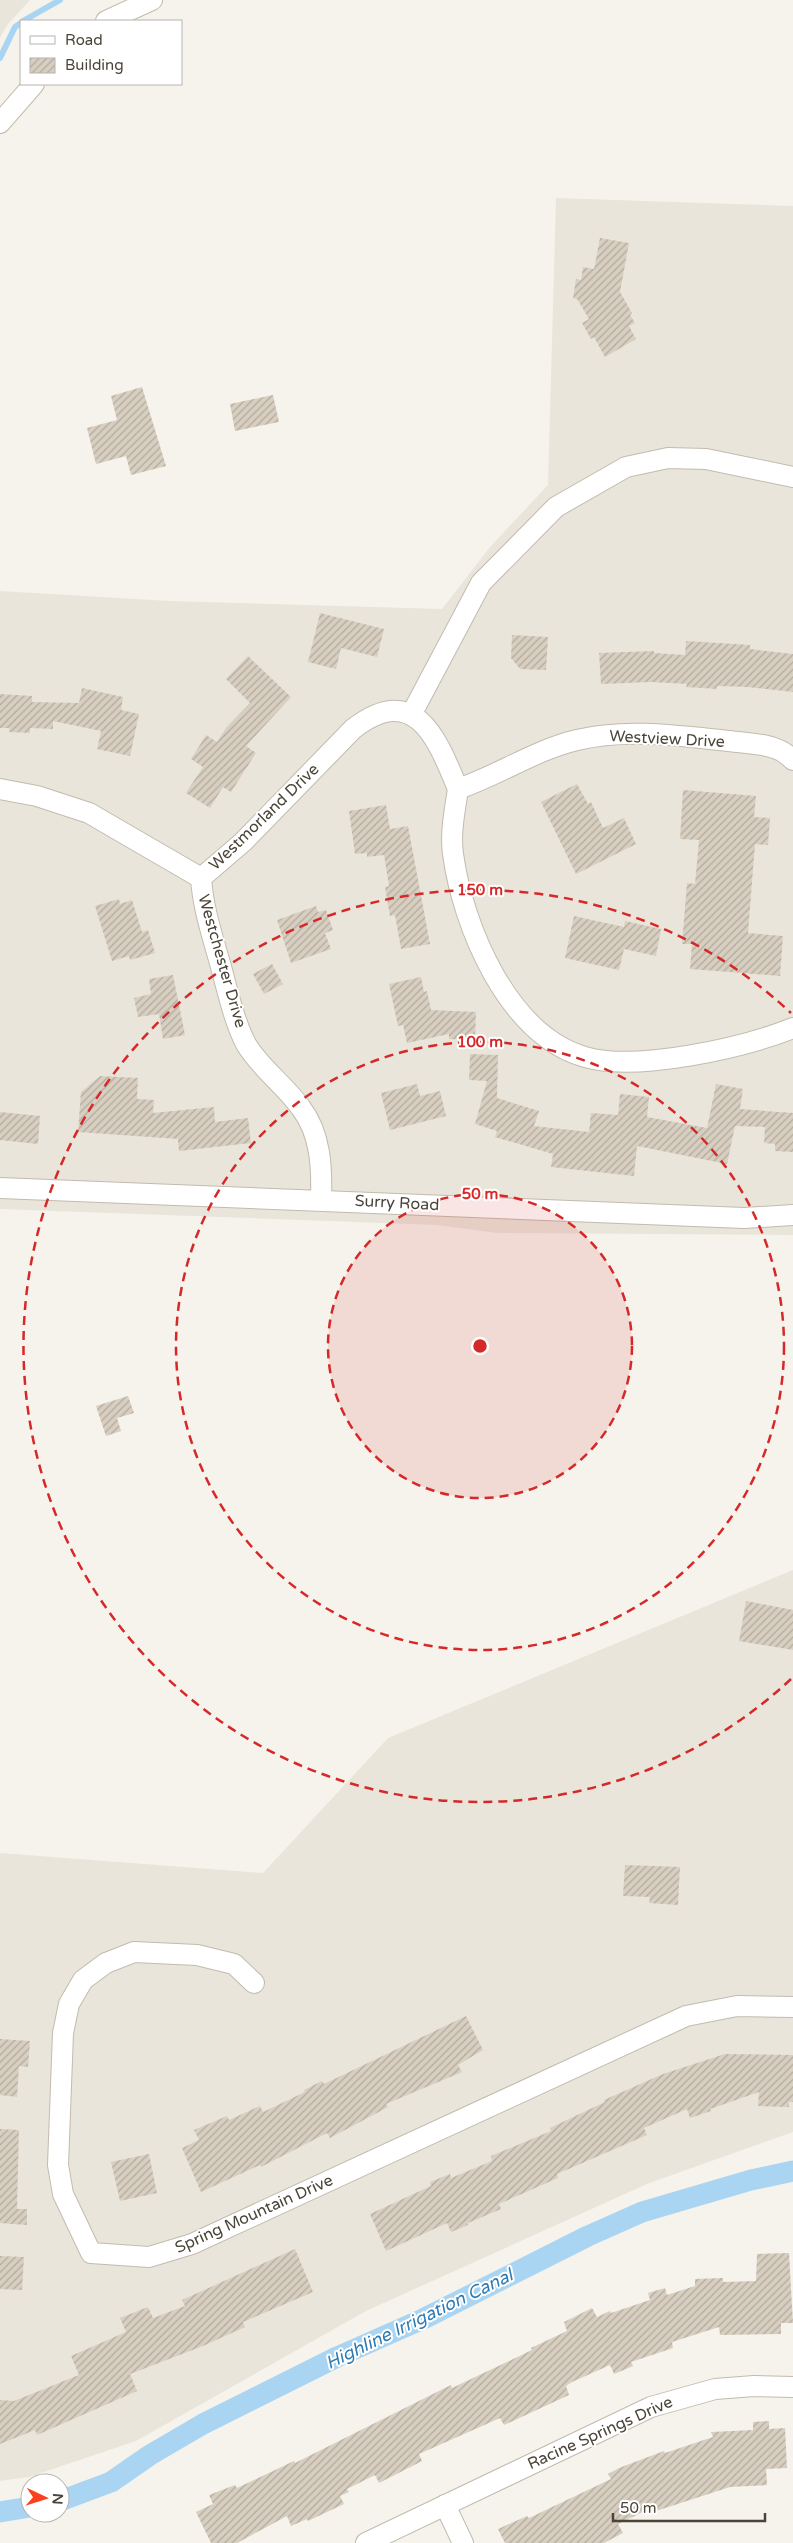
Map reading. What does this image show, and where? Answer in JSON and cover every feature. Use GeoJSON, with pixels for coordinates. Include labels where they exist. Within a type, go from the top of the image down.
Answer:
{"type":"FeatureCollection","features":[{"type":"Feature","properties":{"kind":"street"},"geometry":{"type":"LineString","coordinates":[[108,20],[152,0]]}},
{"type":"Feature","properties":{"kind":"street"},"geometry":{"type":"LineString","coordinates":[[0,123],[33,85]]}},
{"type":"Feature","properties":{"kind":"street"},"geometry":{"type":"LineString","coordinates":[[793,477],[706,459],[668,458],[626,467],[556,507],[481,583],[412,715],[424,724],[434,736],[458,790],[453,825],[453,852],[470,925],[487,961],[508,994],[534,1028],[552,1043],[585,1058],[611,1061],[641,1061],[722,1048],[793,1028]]}},
{"type":"Feature","properties":{"kind":"street","name":"Westmorland Drive"},"geometry":{"type":"LineString","coordinates":[[0,789],[37,796],[89,813],[201,878],[243,842],[353,729],[372,716],[398,712],[412,715]]}},
{"type":"Feature","properties":{"kind":"street","name":"Westview Drive"},"geometry":{"type":"LineString","coordinates":[[458,790],[483,780],[536,753],[598,736],[642,734],[754,744],[774,748],[793,760]]}},
{"type":"Feature","properties":{"kind":"street","name":"Westchester Drive"},"geometry":{"type":"LineString","coordinates":[[201,878],[205,909],[238,1024],[246,1044],[302,1108],[312,1128],[319,1148],[322,1168],[321,1199]]}},
{"type":"Feature","properties":{"kind":"street","name":"Surry Road"},"geometry":{"type":"LineString","coordinates":[[0,1188],[321,1199],[744,1218],[793,1215]]}},
{"type":"Feature","properties":{"kind":"street","name":"Spring Mountain Drive"},"geometry":{"type":"LineString","coordinates":[[254,1983],[234,1964],[215,1959],[197,1955],[134,1952],[106,1963],[83,1980],[69,2004],[62,2033],[58,2165],[63,2194],[91,2253],[150,2257],[192,2244],[686,2016],[737,2006],[793,2007]]}},
{"type":"Feature","properties":{"kind":"street","name":"Racine Springs Drive"},"geometry":{"type":"LineString","coordinates":[[366,2543],[651,2407],[678,2397],[715,2389],[754,2386],[793,2387]]}},
{"type":"Feature","properties":{"kind":"street"},"geometry":{"type":"LineString","coordinates":[[445,2505],[463,2543]]}},
{"type":"Feature","properties":{"kind":"shaded area"},"geometry":{"type":"Polygon","coordinates":[[[0,0],[30,0],[8,24],[0,38],[0,0]]]}},
{"type":"Feature","properties":{"kind":"shaded area"},"geometry":{"type":"Polygon","coordinates":[[[556,198],[793,206],[793,1235],[497,1233],[437,1225],[0,1209],[0,591],[170,601],[442,609],[490,547],[548,485],[556,198]]]}},
{"type":"Feature","properties":{"kind":"shaded area"},"geometry":{"type":"Polygon","coordinates":[[[793,1570],[793,2132],[647,2184],[366,2311],[136,2441],[41,2473],[20,2473],[20,2478],[0,2481],[0,1853],[263,1873],[388,1738],[793,1570]]]}},
{"type":"Feature","properties":{"kind":"building"},"geometry":{"type":"Polygon","coordinates":[[[600,238],[629,243],[620,292],[632,313],[630,315],[635,323],[629,326],[636,339],[605,357],[594,337],[591,339],[582,323],[589,319],[577,299],[573,298],[576,279],[581,280],[583,267],[594,269],[600,238]]]}},
{"type":"Feature","properties":{"kind":"building"},"geometry":{"type":"Polygon","coordinates":[[[142,387],[166,466],[131,475],[126,456],[96,464],[87,428],[117,420],[111,396],[142,387]]]}},
{"type":"Feature","properties":{"kind":"building"},"geometry":{"type":"Polygon","coordinates":[[[273,395],[279,422],[235,431],[230,404],[273,395]]]}},
{"type":"Feature","properties":{"kind":"building"},"geometry":{"type":"Polygon","coordinates":[[[320,613],[384,629],[377,657],[341,648],[336,669],[308,662],[320,613]]]}},
{"type":"Feature","properties":{"kind":"building"},"geometry":{"type":"Polygon","coordinates":[[[512,635],[548,637],[546,670],[520,669],[511,658],[512,635]]]}},
{"type":"Feature","properties":{"kind":"building"},"geometry":{"type":"Polygon","coordinates":[[[686,641],[750,645],[750,649],[793,654],[793,692],[748,687],[717,686],[717,689],[686,687],[687,684],[652,682],[601,684],[599,653],[654,651],[654,653],[685,655],[686,641]]]}},
{"type":"Feature","properties":{"kind":"building"},"geometry":{"type":"Polygon","coordinates":[[[248,656],[291,697],[246,746],[256,753],[231,792],[223,787],[210,808],[186,793],[203,767],[191,759],[206,735],[217,742],[226,728],[250,703],[226,679],[248,656]]]}},
{"type":"Feature","properties":{"kind":"building"},"geometry":{"type":"Polygon","coordinates":[[[82,688],[123,697],[121,710],[139,714],[130,756],[97,749],[101,731],[53,721],[53,729],[30,728],[30,733],[9,732],[9,728],[0,728],[0,694],[32,696],[32,702],[79,703],[82,688]]]}},
{"type":"Feature","properties":{"kind":"building"},"geometry":{"type":"Polygon","coordinates":[[[577,784],[588,804],[591,802],[603,828],[624,818],[636,844],[576,874],[541,802],[577,784]]]}},
{"type":"Feature","properties":{"kind":"building"},"geometry":{"type":"Polygon","coordinates":[[[683,790],[756,796],[754,817],[770,818],[768,845],[755,844],[748,933],[783,936],[780,976],[690,969],[692,944],[682,944],[687,883],[695,884],[699,840],[680,839],[683,790]]]}},
{"type":"Feature","properties":{"kind":"building"},"geometry":{"type":"Polygon","coordinates":[[[386,805],[390,829],[408,826],[430,944],[401,949],[395,915],[390,916],[385,887],[389,886],[384,855],[367,857],[367,853],[355,854],[349,811],[386,805]]]}},
{"type":"Feature","properties":{"kind":"building"},"geometry":{"type":"Polygon","coordinates":[[[119,899],[120,904],[132,900],[142,932],[148,930],[155,953],[130,960],[129,956],[112,961],[95,906],[119,899]]]}},
{"type":"Feature","properties":{"kind":"building"},"geometry":{"type":"Polygon","coordinates":[[[316,906],[318,912],[326,910],[333,930],[325,933],[331,949],[291,963],[277,920],[316,906]]]}},
{"type":"Feature","properties":{"kind":"building"},"geometry":{"type":"Polygon","coordinates":[[[574,916],[624,927],[625,921],[661,929],[656,956],[624,949],[619,970],[565,958],[574,916]]]}},
{"type":"Feature","properties":{"kind":"building"},"geometry":{"type":"Polygon","coordinates":[[[272,964],[283,984],[264,994],[253,974],[272,964]]]}},
{"type":"Feature","properties":{"kind":"building"},"geometry":{"type":"Polygon","coordinates":[[[173,975],[185,1035],[163,1039],[159,1014],[138,1017],[134,998],[151,994],[149,979],[173,975]]]}},
{"type":"Feature","properties":{"kind":"building"},"geometry":{"type":"Polygon","coordinates":[[[421,977],[424,992],[427,991],[431,1010],[476,1012],[475,1040],[449,1039],[449,1034],[407,1043],[403,1025],[398,1026],[389,984],[421,977]]]}},
{"type":"Feature","properties":{"kind":"building"},"geometry":{"type":"Polygon","coordinates":[[[470,1054],[498,1055],[497,1098],[539,1111],[534,1126],[589,1132],[591,1113],[618,1115],[620,1094],[649,1097],[647,1117],[707,1128],[716,1084],[743,1089],[740,1109],[793,1113],[793,1152],[775,1151],[775,1144],[764,1143],[765,1127],[735,1126],[727,1164],[637,1146],[634,1176],[551,1167],[553,1154],[495,1137],[497,1131],[475,1124],[487,1081],[469,1080],[470,1054]]]}},
{"type":"Feature","properties":{"kind":"building"},"geometry":{"type":"Polygon","coordinates":[[[100,1076],[138,1078],[137,1099],[154,1100],[153,1113],[214,1107],[215,1122],[248,1118],[251,1143],[179,1151],[178,1139],[78,1132],[81,1092],[100,1076]]]}},
{"type":"Feature","properties":{"kind":"building"},"geometry":{"type":"Polygon","coordinates":[[[417,1084],[420,1096],[440,1091],[446,1116],[390,1130],[381,1093],[417,1084]]]}},
{"type":"Feature","properties":{"kind":"building"},"geometry":{"type":"Polygon","coordinates":[[[0,1112],[40,1116],[38,1144],[0,1140],[0,1112]]]}},
{"type":"Feature","properties":{"kind":"building"},"geometry":{"type":"Polygon","coordinates":[[[128,1396],[134,1413],[117,1418],[121,1431],[106,1436],[96,1406],[128,1396]]]}},
{"type":"Feature","properties":{"kind":"building"},"geometry":{"type":"Polygon","coordinates":[[[746,1601],[793,1610],[793,1650],[739,1641],[746,1601]]]}},
{"type":"Feature","properties":{"kind":"building"},"geometry":{"type":"Polygon","coordinates":[[[625,1865],[680,1867],[678,1905],[649,1903],[650,1897],[623,1896],[625,1865]]]}},
{"type":"Feature","properties":{"kind":"building"},"geometry":{"type":"Polygon","coordinates":[[[466,2016],[483,2050],[458,2065],[462,2072],[386,2104],[388,2107],[330,2138],[327,2133],[261,2167],[260,2165],[201,2192],[182,2148],[199,2140],[194,2130],[227,2116],[229,2120],[260,2106],[263,2112],[305,2092],[304,2090],[322,2081],[324,2084],[466,2016]]]}},
{"type":"Feature","properties":{"kind":"building"},"geometry":{"type":"Polygon","coordinates":[[[0,2039],[30,2041],[28,2067],[19,2066],[17,2097],[0,2095],[0,2039]]]}},
{"type":"Feature","properties":{"kind":"building"},"geometry":{"type":"Polygon","coordinates":[[[725,2054],[793,2055],[793,2102],[789,2102],[789,2107],[758,2106],[759,2092],[690,2118],[687,2109],[644,2128],[647,2135],[557,2174],[558,2178],[499,2204],[501,2209],[468,2223],[468,2225],[451,2232],[447,2223],[386,2251],[370,2214],[431,2186],[430,2182],[450,2174],[451,2178],[492,2161],[491,2156],[551,2131],[550,2128],[605,2102],[604,2100],[663,2074],[725,2054]]]}},
{"type":"Feature","properties":{"kind":"building"},"geometry":{"type":"Polygon","coordinates":[[[0,2129],[19,2130],[17,2209],[27,2209],[27,2225],[0,2223],[0,2129]]]}},
{"type":"Feature","properties":{"kind":"building"},"geometry":{"type":"Polygon","coordinates":[[[149,2154],[157,2193],[120,2201],[111,2162],[149,2154]]]}},
{"type":"Feature","properties":{"kind":"building"},"geometry":{"type":"Polygon","coordinates":[[[295,2249],[313,2292],[243,2322],[245,2327],[203,2346],[130,2374],[137,2391],[37,2435],[35,2430],[0,2444],[0,2400],[14,2401],[79,2375],[71,2356],[126,2332],[120,2318],[148,2307],[153,2318],[185,2306],[182,2300],[295,2249]]]}},
{"type":"Feature","properties":{"kind":"building"},"geometry":{"type":"Polygon","coordinates":[[[789,2253],[793,2323],[781,2323],[781,2334],[720,2335],[719,2327],[672,2342],[673,2348],[631,2362],[633,2366],[614,2374],[610,2365],[566,2386],[569,2395],[504,2425],[500,2418],[419,2454],[422,2461],[379,2483],[375,2475],[347,2489],[349,2492],[340,2496],[344,2504],[308,2521],[307,2519],[291,2526],[287,2516],[237,2543],[211,2543],[196,2512],[213,2504],[209,2495],[235,2485],[237,2488],[294,2461],[295,2463],[451,2385],[452,2388],[532,2350],[531,2348],[567,2331],[564,2322],[592,2308],[597,2317],[610,2311],[611,2313],[650,2300],[648,2293],[665,2288],[667,2295],[695,2286],[695,2279],[723,2278],[723,2282],[756,2281],[757,2254],[789,2253]]]}},
{"type":"Feature","properties":{"kind":"building"},"geometry":{"type":"Polygon","coordinates":[[[0,2256],[24,2257],[22,2290],[0,2289],[0,2256]]]}},
{"type":"Feature","properties":{"kind":"building"},"geometry":{"type":"Polygon","coordinates":[[[769,2421],[769,2429],[785,2428],[787,2468],[766,2469],[767,2485],[730,2487],[653,2512],[651,2508],[618,2524],[623,2533],[604,2543],[505,2543],[498,2529],[527,2516],[529,2518],[611,2479],[608,2474],[619,2468],[664,2451],[665,2453],[713,2437],[711,2432],[753,2430],[753,2422],[769,2421]]]}},
{"type":"Feature","properties":{"kind":"waterway"},"geometry":{"type":"LineString","coordinates":[[25,20],[60,0]]}},
{"type":"Feature","properties":{"kind":"waterway"},"geometry":{"type":"LineString","coordinates":[[0,58],[15,27],[20,24]]}},
{"type":"Feature","properties":{"kind":"waterway","name":"Highline Irrigation Canal"},"geometry":{"type":"LineString","coordinates":[[70,2497],[111,2482],[150,2455],[203,2424],[337,2357],[423,2319],[588,2236],[642,2212],[751,2180],[793,2171]]}},
{"type":"Feature","properties":{"kind":"waterway","name":"Highline Irrigation Canal"},"geometry":{"type":"LineString","coordinates":[[0,2512],[20,2509]]}}]}
